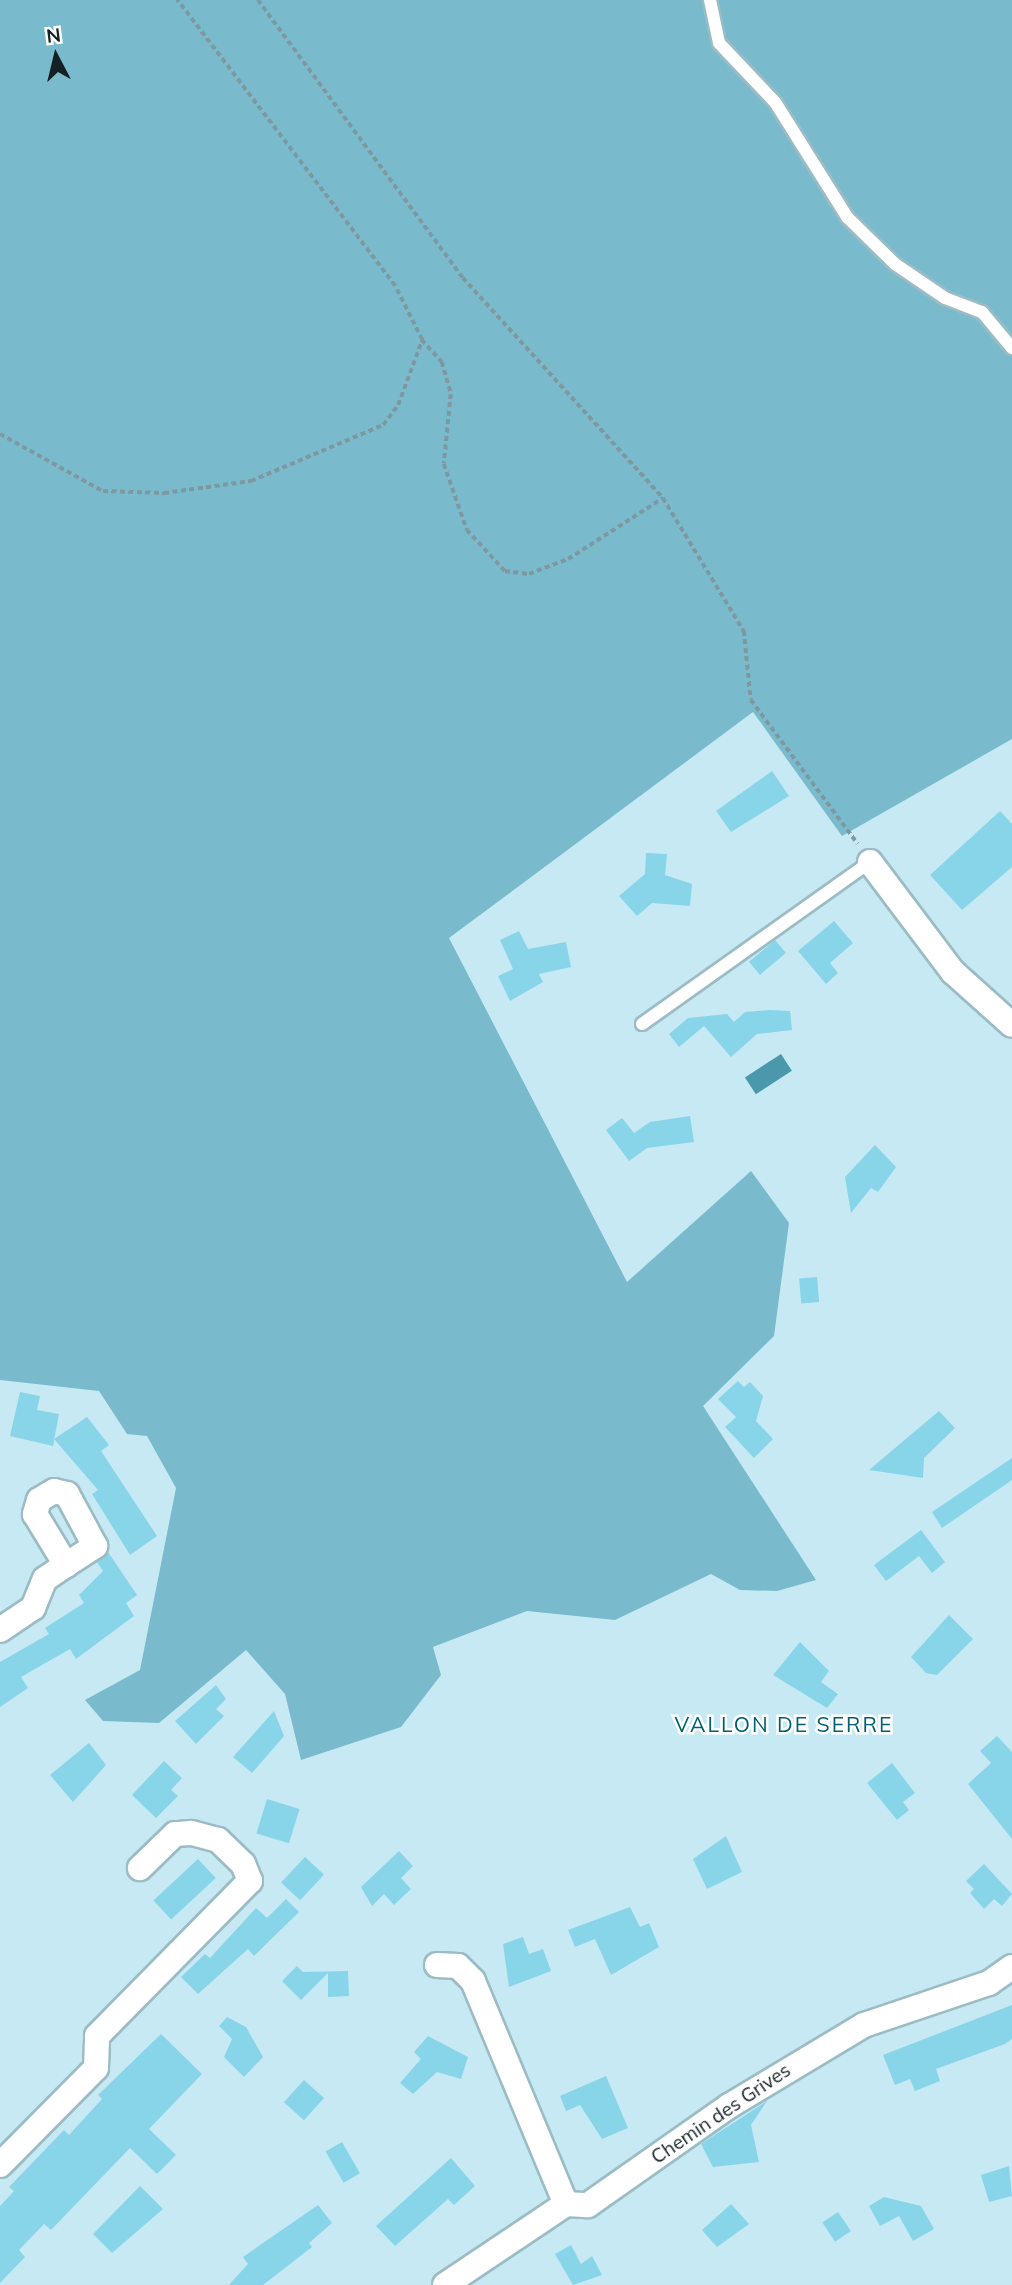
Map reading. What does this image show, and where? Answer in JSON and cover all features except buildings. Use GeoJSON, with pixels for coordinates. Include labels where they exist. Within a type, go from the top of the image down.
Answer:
{"type":"FeatureCollection","features":[{"type":"Feature","properties":{"kind":"street"},"geometry":{"type":"LineString","coordinates":[[870,862],[953,972],[1012,1025]]}},
{"type":"Feature","properties":{"kind":"street"},"geometry":{"type":"LineString","coordinates":[[0,1630],[33,1608],[45,1579],[66,1565]]}},
{"type":"Feature","properties":{"kind":"street"},"geometry":{"type":"LineString","coordinates":[[0,2165],[96,2068],[97,2036],[250,1881],[243,1864],[218,1840],[191,1833],[175,1834],[140,1868]]}},
{"type":"Feature","properties":{"kind":"street"},"geometry":{"type":"LineString","coordinates":[[437,1965],[458,1966],[473,1981],[566,2204]]}},
{"type":"Feature","properties":{"kind":"street","name":"Chemin des Grives"},"geometry":{"type":"LineString","coordinates":[[445,2285],[566,2204],[588,2205],[729,2106],[864,2025],[989,1983],[1012,1966]]}},
{"type":"Feature","properties":{"kind":"lane"},"geometry":{"type":"LineString","coordinates":[[710,0],[719,43],[775,102],[847,217],[895,264],[945,298],[982,312],[1012,348]]}},
{"type":"Feature","properties":{"kind":"lane"},"geometry":{"type":"LineString","coordinates":[[642,1024],[870,862]]}},
{"type":"Feature","properties":{"kind":"path"},"geometry":{"type":"LineString","coordinates":[[177,0],[395,286],[422,340],[442,362],[451,394],[444,464],[467,530],[505,571],[529,574],[568,559],[663,498]]}},
{"type":"Feature","properties":{"kind":"path"},"geometry":{"type":"LineString","coordinates":[[258,0],[463,278],[663,498],[744,631],[751,700],[870,862]]}},
{"type":"Feature","properties":{"kind":"path"},"geometry":{"type":"LineString","coordinates":[[0,434],[103,491],[164,493],[251,481],[383,425],[398,405],[422,340]]}},
{"type":"Feature","properties":{"kind":"shaded area"},"geometry":{"type":"Polygon","coordinates":[[[0,0],[1012,0],[1012,739],[842,836],[753,712],[449,938],[627,1282],[751,1171],[789,1223],[774,1336],[703,1406],[816,1580],[777,1591],[740,1590],[711,1574],[615,1620],[527,1611],[433,1647],[441,1675],[401,1727],[301,1760],[285,1694],[246,1650],[159,1723],[103,1721],[85,1700],[140,1670],[176,1488],[147,1436],[127,1434],[99,1391],[0,1380],[0,0]]]}},
{"type":"Feature","properties":{"kind":"shaded area"},"geometry":{"type":"Polygon","coordinates":[[[781,1054],[792,1071],[756,1094],[745,1077],[781,1054]]]}},
{"type":"Feature","properties":{"kind":"district","name":"VALLON DE SERRE"},"geometry":{"type":"Point","coordinates":[784,1724]}}]}
